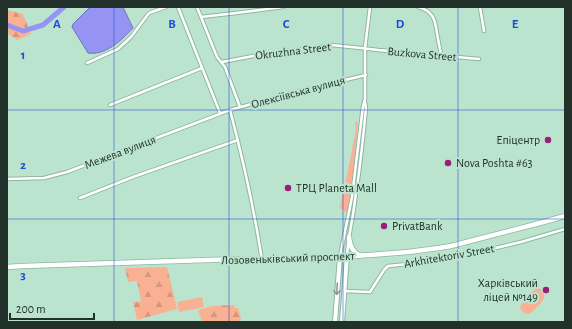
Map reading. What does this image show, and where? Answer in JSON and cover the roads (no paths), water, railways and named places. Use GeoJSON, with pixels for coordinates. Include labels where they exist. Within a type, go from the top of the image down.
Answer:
{"type":"FeatureCollection","features":[{"type":"Feature","properties":{"kind":"highway","name":"Лозовеньківський проспект"},"geometry":{"type":"LineString","coordinates":[[7,267],[121,262],[239,259],[262,260],[360,256],[439,248],[540,224],[565,216]]}},
{"type":"Feature","properties":{"kind":"highway"},"geometry":{"type":"LineString","coordinates":[[349,237],[352,248],[360,256]]}},
{"type":"Feature","properties":{"kind":"main road"},"geometry":{"type":"LineString","coordinates":[[335,322],[340,256]]}},
{"type":"Feature","properties":{"kind":"main road"},"geometry":{"type":"LineString","coordinates":[[342,322],[347,256]]}},
{"type":"Feature","properties":{"kind":"street"},"geometry":{"type":"LineString","coordinates":[[87,63],[118,49],[131,37],[149,13],[166,7]]}},
{"type":"Feature","properties":{"kind":"street"},"geometry":{"type":"LineString","coordinates":[[178,7],[220,113]]}},
{"type":"Feature","properties":{"kind":"street"},"geometry":{"type":"LineString","coordinates":[[197,7],[217,57],[225,67],[240,107]]}},
{"type":"Feature","properties":{"kind":"street"},"geometry":{"type":"LineString","coordinates":[[201,17],[283,7]]}},
{"type":"Feature","properties":{"kind":"street"},"geometry":{"type":"LineString","coordinates":[[347,256],[363,148],[366,108],[365,48],[370,7]]}},
{"type":"Feature","properties":{"kind":"street"},"geometry":{"type":"LineString","coordinates":[[418,7],[426,10],[433,16],[436,22],[441,55]]}},
{"type":"Feature","properties":{"kind":"street"},"geometry":{"type":"LineString","coordinates":[[480,7],[484,31]]}},
{"type":"Feature","properties":{"kind":"street","name":"Okruzhna Street"},"geometry":{"type":"LineString","coordinates":[[222,62],[331,45],[365,48]]}},
{"type":"Feature","properties":{"kind":"street","name":"Buzkova Street"},"geometry":{"type":"LineString","coordinates":[[365,48],[479,59]]}},
{"type":"Feature","properties":{"kind":"street"},"geometry":{"type":"LineString","coordinates":[[110,105],[202,68]]}},
{"type":"Feature","properties":{"kind":"street","name":"Олексіївська вулиця"},"geometry":{"type":"LineString","coordinates":[[230,110],[366,74]]}},
{"type":"Feature","properties":{"kind":"street"},"geometry":{"type":"LineString","coordinates":[[340,256],[352,197],[363,106],[365,102]]}},
{"type":"Feature","properties":{"kind":"street"},"geometry":{"type":"LineString","coordinates":[[230,110],[256,224],[262,260]]}},
{"type":"Feature","properties":{"kind":"street","name":"Межева вулиця"},"geometry":{"type":"LineString","coordinates":[[7,179],[44,178],[67,172],[230,110]]}},
{"type":"Feature","properties":{"kind":"street"},"geometry":{"type":"LineString","coordinates":[[80,198],[133,177],[238,140]]}},
{"type":"Feature","properties":{"kind":"street"},"geometry":{"type":"LineString","coordinates":[[348,219],[352,220]]}},
{"type":"Feature","properties":{"kind":"street","name":"Arkhitektoriv Street"},"geometry":{"type":"LineString","coordinates":[[344,291],[370,292],[388,266],[428,262],[479,252],[565,229]]}},
{"type":"Feature","properties":{"kind":"waterway"},"geometry":{"type":"LineString","coordinates":[[7,25],[23,31],[43,25],[64,7]]}},
{"type":"Feature","properties":{"kind":"place","name":"Епіцентр"},"geometry":{"type":"Point","coordinates":[548,140]}},
{"type":"Feature","properties":{"kind":"place","name":"Nova Poshta #63"},"geometry":{"type":"Point","coordinates":[448,163]}},
{"type":"Feature","properties":{"kind":"place","name":"ТРЦ Planeta Mall"},"geometry":{"type":"Point","coordinates":[288,188]}},
{"type":"Feature","properties":{"kind":"place","name":"PrivatBank"},"geometry":{"type":"Point","coordinates":[384,226]}},
{"type":"Feature","properties":{"kind":"place","name":"Харківський ліцей №149"},"geometry":{"type":"Point","coordinates":[546,290]}}]}
